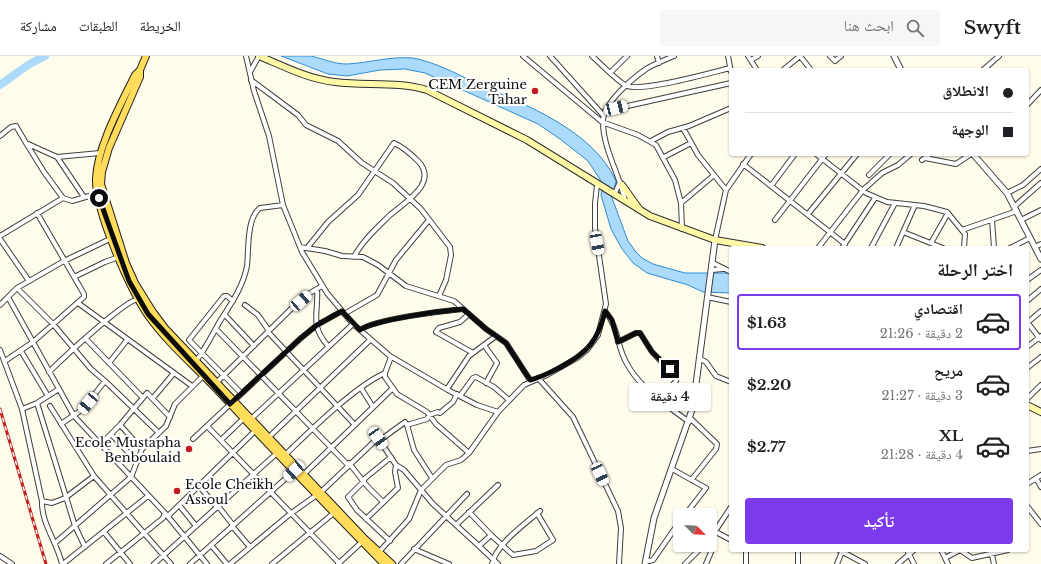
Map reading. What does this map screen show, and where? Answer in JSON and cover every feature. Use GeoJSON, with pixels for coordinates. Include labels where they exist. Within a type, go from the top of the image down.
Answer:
{"type":"FeatureCollection","features":[{"type":"Feature","properties":{"kind":"main road"},"geometry":{"type":"LineString","coordinates":[[146,56],[140,70],[140,77],[106,147],[100,193],[141,299],[196,361],[205,374],[217,382],[255,431],[364,540],[392,564]]}},
{"type":"Feature","properties":{"kind":"main road"},"geometry":{"type":"LineString","coordinates":[[259,56],[310,76],[334,82],[413,86],[427,90],[526,140],[641,212],[682,229],[715,240],[750,246]]}},
{"type":"Feature","properties":{"kind":"main road"},"geometry":{"type":"LineString","coordinates":[[106,147],[100,153],[96,168],[100,193],[112,238],[129,281],[163,333],[232,402]]}},
{"type":"Feature","properties":{"kind":"main road"},"geometry":{"type":"LineString","coordinates":[[621,183],[641,212]]}},
{"type":"Feature","properties":{"kind":"main road"},"geometry":{"type":"LineString","coordinates":[[1029,405],[1041,412]]}},
{"type":"Feature","properties":{"kind":"main road"},"geometry":{"type":"LineString","coordinates":[[247,420],[268,437],[304,474],[318,493]]}},
{"type":"Feature","properties":{"kind":"main road"},"geometry":{"type":"LineString","coordinates":[[364,540],[381,563]]}},
{"type":"Feature","properties":{"kind":"street"},"geometry":{"type":"LineString","coordinates":[[246,56],[251,80],[269,136],[284,205],[300,247],[322,286],[353,324],[391,357],[458,395],[498,412]]}},
{"type":"Feature","properties":{"kind":"street"},"geometry":{"type":"LineString","coordinates":[[250,72],[259,56]]}},
{"type":"Feature","properties":{"kind":"street"},"geometry":{"type":"LineString","coordinates":[[522,56],[602,122],[651,141],[656,145],[674,177],[681,203],[682,229]]}},
{"type":"Feature","properties":{"kind":"street"},"geometry":{"type":"LineString","coordinates":[[550,56],[604,113]]}},
{"type":"Feature","properties":{"kind":"street"},"geometry":{"type":"LineString","coordinates":[[554,60],[558,56]]}},
{"type":"Feature","properties":{"kind":"street"},"geometry":{"type":"LineString","coordinates":[[592,56],[598,58],[627,86],[637,87],[729,70]]}},
{"type":"Feature","properties":{"kind":"street"},"geometry":{"type":"LineString","coordinates":[[611,72],[627,56]]}},
{"type":"Feature","properties":{"kind":"street"},"geometry":{"type":"LineString","coordinates":[[657,56],[659,63]]}},
{"type":"Feature","properties":{"kind":"street"},"geometry":{"type":"LineString","coordinates":[[626,202],[606,141],[602,122],[604,113],[611,102],[647,69],[674,56]]}},
{"type":"Feature","properties":{"kind":"street"},"geometry":{"type":"LineString","coordinates":[[728,56],[731,68]]}},
{"type":"Feature","properties":{"kind":"street"},"geometry":{"type":"LineString","coordinates":[[756,68],[750,58],[758,56]]}},
{"type":"Feature","properties":{"kind":"street"},"geometry":{"type":"LineString","coordinates":[[785,68],[800,56],[809,68]]}},
{"type":"Feature","properties":{"kind":"street"},"geometry":{"type":"LineString","coordinates":[[830,56],[835,61],[841,56]]}},
{"type":"Feature","properties":{"kind":"street"},"geometry":{"type":"LineString","coordinates":[[894,56],[900,68]]}},
{"type":"Feature","properties":{"kind":"street"},"geometry":{"type":"LineString","coordinates":[[984,68],[999,56]]}},
{"type":"Feature","properties":{"kind":"street"},"geometry":{"type":"LineString","coordinates":[[251,80],[298,115],[306,125],[338,141],[374,171],[393,182],[411,198],[447,242],[451,255],[446,280],[439,296]]}},
{"type":"Feature","properties":{"kind":"street"},"geometry":{"type":"LineString","coordinates":[[604,113],[729,83]]}},
{"type":"Feature","properties":{"kind":"street"},"geometry":{"type":"LineString","coordinates":[[1029,103],[1041,90]]}},
{"type":"Feature","properties":{"kind":"street"},"geometry":{"type":"LineString","coordinates":[[651,141],[668,132],[683,128],[729,109]]}},
{"type":"Feature","properties":{"kind":"street"},"geometry":{"type":"LineString","coordinates":[[0,136],[11,126],[16,126],[44,172],[63,198],[69,202],[100,193]]}},
{"type":"Feature","properties":{"kind":"street"},"geometry":{"type":"LineString","coordinates":[[683,128],[698,156],[726,190]]}},
{"type":"Feature","properties":{"kind":"street"},"geometry":{"type":"LineString","coordinates":[[26,143],[57,157],[100,153]]}},
{"type":"Feature","properties":{"kind":"street"},"geometry":{"type":"LineString","coordinates":[[307,248],[328,222],[358,195],[393,143],[413,156],[423,166],[425,173],[422,186],[411,198],[390,215],[364,242],[354,257]]}},
{"type":"Feature","properties":{"kind":"street"},"geometry":{"type":"LineString","coordinates":[[664,157],[691,143]]}},
{"type":"Feature","properties":{"kind":"street"},"geometry":{"type":"LineString","coordinates":[[645,563],[654,518],[689,420],[696,392],[715,240],[726,190],[749,156]]}},
{"type":"Feature","properties":{"kind":"street"},"geometry":{"type":"LineString","coordinates":[[771,186],[794,156]]}},
{"type":"Feature","properties":{"kind":"street"},"geometry":{"type":"LineString","coordinates":[[819,156],[875,198],[948,213],[965,236],[964,246]]}},
{"type":"Feature","properties":{"kind":"street"},"geometry":{"type":"LineString","coordinates":[[808,214],[855,156]]}},
{"type":"Feature","properties":{"kind":"street"},"geometry":{"type":"LineString","coordinates":[[869,175],[888,156]]}},
{"type":"Feature","properties":{"kind":"street"},"geometry":{"type":"LineString","coordinates":[[820,246],[863,190],[882,172],[898,165],[909,156]]}},
{"type":"Feature","properties":{"kind":"street"},"geometry":{"type":"LineString","coordinates":[[928,156],[924,159],[956,164],[969,156]]}},
{"type":"Feature","properties":{"kind":"street"},"geometry":{"type":"LineString","coordinates":[[974,156],[1008,194],[1041,259]]}},
{"type":"Feature","properties":{"kind":"street"},"geometry":{"type":"LineString","coordinates":[[57,157],[84,197]]}},
{"type":"Feature","properties":{"kind":"street"},"geometry":{"type":"LineString","coordinates":[[775,220],[822,158]]}},
{"type":"Feature","properties":{"kind":"street"},"geometry":{"type":"LineString","coordinates":[[743,164],[830,232],[842,246]]}},
{"type":"Feature","properties":{"kind":"street"},"geometry":{"type":"LineString","coordinates":[[1008,194],[1023,185],[1041,169]]}},
{"type":"Feature","properties":{"kind":"street"},"geometry":{"type":"LineString","coordinates":[[681,203],[714,176]]}},
{"type":"Feature","properties":{"kind":"street"},"geometry":{"type":"LineString","coordinates":[[613,195],[621,183]]}},
{"type":"Feature","properties":{"kind":"street"},"geometry":{"type":"LineString","coordinates":[[962,230],[992,220],[1016,209],[1041,183]]}},
{"type":"Feature","properties":{"kind":"street"},"geometry":{"type":"LineString","coordinates":[[378,552],[410,519],[421,490],[446,465],[461,460],[469,453],[498,412],[517,390],[530,380],[538,378],[577,358],[587,350],[598,335],[605,311],[606,295],[595,228],[595,203],[599,186]]}},
{"type":"Feature","properties":{"kind":"street"},"geometry":{"type":"LineString","coordinates":[[29,281],[0,237],[63,198]]}},
{"type":"Feature","properties":{"kind":"street"},"geometry":{"type":"LineString","coordinates":[[844,246],[875,198]]}},
{"type":"Feature","properties":{"kind":"street"},"geometry":{"type":"LineString","coordinates":[[872,246],[895,203]]}},
{"type":"Feature","properties":{"kind":"street"},"geometry":{"type":"LineString","coordinates":[[196,361],[238,292],[246,267],[248,246],[255,214],[260,208],[284,205]]}},
{"type":"Feature","properties":{"kind":"street"},"geometry":{"type":"LineString","coordinates":[[897,246],[915,205]]}},
{"type":"Feature","properties":{"kind":"street"},"geometry":{"type":"LineString","coordinates":[[1021,220],[1041,210]]}},
{"type":"Feature","properties":{"kind":"street"},"geometry":{"type":"LineString","coordinates":[[5,361],[33,342],[84,297],[84,294],[37,213]]}},
{"type":"Feature","properties":{"kind":"street"},"geometry":{"type":"LineString","coordinates":[[931,243],[948,213]]}},
{"type":"Feature","properties":{"kind":"street"},"geometry":{"type":"LineString","coordinates":[[193,439],[261,374],[317,325],[373,299],[377,295],[404,250],[429,220]]}},
{"type":"Feature","properties":{"kind":"street"},"geometry":{"type":"LineString","coordinates":[[992,220],[994,246]]}},
{"type":"Feature","properties":{"kind":"street"},"geometry":{"type":"LineString","coordinates":[[903,232],[938,246]]}},
{"type":"Feature","properties":{"kind":"street"},"geometry":{"type":"LineString","coordinates":[[0,305],[17,288],[64,261],[112,238]]}},
{"type":"Feature","properties":{"kind":"street"},"geometry":{"type":"LineString","coordinates":[[1014,246],[1030,238]]}},
{"type":"Feature","properties":{"kind":"street"},"geometry":{"type":"LineString","coordinates":[[1035,247],[1041,244]]}},
{"type":"Feature","properties":{"kind":"street"},"geometry":{"type":"LineString","coordinates":[[300,247],[325,250],[342,256],[372,261],[412,289],[454,301],[506,343],[530,380]]}},
{"type":"Feature","properties":{"kind":"street"},"geometry":{"type":"LineString","coordinates":[[74,277],[105,262],[120,257]]}},
{"type":"Feature","properties":{"kind":"street"},"geometry":{"type":"LineString","coordinates":[[713,263],[729,271]]}},
{"type":"Feature","properties":{"kind":"street"},"geometry":{"type":"LineString","coordinates":[[711,271],[723,269]]}},
{"type":"Feature","properties":{"kind":"street"},"geometry":{"type":"LineString","coordinates":[[1029,279],[1041,270]]}},
{"type":"Feature","properties":{"kind":"street"},"geometry":{"type":"LineString","coordinates":[[217,382],[292,308],[322,286]]}},
{"type":"Feature","properties":{"kind":"street"},"geometry":{"type":"LineString","coordinates":[[17,288],[53,324],[91,369],[159,433]]}},
{"type":"Feature","properties":{"kind":"street"},"geometry":{"type":"LineString","coordinates":[[317,289],[318,298],[315,313],[317,325],[320,335],[328,346]]}},
{"type":"Feature","properties":{"kind":"street"},"geometry":{"type":"LineString","coordinates":[[1029,299],[1041,289]]}},
{"type":"Feature","properties":{"kind":"street"},"geometry":{"type":"LineString","coordinates":[[183,348],[224,296],[227,296],[233,301]]}},
{"type":"Feature","properties":{"kind":"street"},"geometry":{"type":"LineString","coordinates":[[707,296],[729,302]]}},
{"type":"Feature","properties":{"kind":"street"},"geometry":{"type":"LineString","coordinates":[[8,298],[74,416],[166,515],[207,564]]}},
{"type":"Feature","properties":{"kind":"street"},"geometry":{"type":"LineString","coordinates":[[49,372],[73,348],[86,339],[124,305],[135,299],[141,299]]}},
{"type":"Feature","properties":{"kind":"street"},"geometry":{"type":"LineString","coordinates":[[78,303],[192,386]]}},
{"type":"Feature","properties":{"kind":"street"},"geometry":{"type":"LineString","coordinates":[[245,305],[258,315],[285,352],[355,425]]}},
{"type":"Feature","properties":{"kind":"street"},"geometry":{"type":"LineString","coordinates":[[360,330],[368,326],[400,319],[463,309]]}},
{"type":"Feature","properties":{"kind":"street"},"geometry":{"type":"LineString","coordinates":[[605,311],[612,320],[618,342],[631,372],[660,399],[689,420],[717,444],[692,479]]}},
{"type":"Feature","properties":{"kind":"street"},"geometry":{"type":"LineString","coordinates":[[1029,320],[1041,311]]}},
{"type":"Feature","properties":{"kind":"street"},"geometry":{"type":"LineString","coordinates":[[469,314],[460,322],[439,328],[436,332],[473,353]]}},
{"type":"Feature","properties":{"kind":"street"},"geometry":{"type":"LineString","coordinates":[[224,315],[254,346]]}},
{"type":"Feature","properties":{"kind":"street"},"geometry":{"type":"LineString","coordinates":[[221,440],[247,420],[353,324]]}},
{"type":"Feature","properties":{"kind":"street"},"geometry":{"type":"LineString","coordinates":[[1029,324],[1040,338],[1029,346]]}},
{"type":"Feature","properties":{"kind":"street"},"geometry":{"type":"LineString","coordinates":[[216,329],[349,464],[383,502]]}},
{"type":"Feature","properties":{"kind":"street"},"geometry":{"type":"LineString","coordinates":[[618,342],[636,333],[640,333],[652,352],[676,378],[676,381],[660,399]]}},
{"type":"Feature","properties":{"kind":"street"},"geometry":{"type":"LineString","coordinates":[[447,389],[463,364],[473,353],[496,336]]}},
{"type":"Feature","properties":{"kind":"street"},"geometry":{"type":"LineString","coordinates":[[86,339],[143,398]]}},
{"type":"Feature","properties":{"kind":"street"},"geometry":{"type":"LineString","coordinates":[[109,364],[127,340]]}},
{"type":"Feature","properties":{"kind":"street"},"geometry":{"type":"LineString","coordinates":[[189,340],[241,394]]}},
{"type":"Feature","properties":{"kind":"street"},"geometry":{"type":"LineString","coordinates":[[268,437],[297,412],[370,340]]}},
{"type":"Feature","properties":{"kind":"street"},"geometry":{"type":"LineString","coordinates":[[484,345],[497,363],[486,383]]}},
{"type":"Feature","properties":{"kind":"street"},"geometry":{"type":"LineString","coordinates":[[0,350],[22,409],[49,534],[55,543],[62,564],[86,547],[148,496]]}},
{"type":"Feature","properties":{"kind":"street"},"geometry":{"type":"LineString","coordinates":[[21,351],[48,396]]}},
{"type":"Feature","properties":{"kind":"street"},"geometry":{"type":"LineString","coordinates":[[285,455],[361,388],[385,373],[391,357]]}},
{"type":"Feature","properties":{"kind":"street"},"geometry":{"type":"LineString","coordinates":[[1029,366],[1041,357]]}},
{"type":"Feature","properties":{"kind":"street"},"geometry":{"type":"LineString","coordinates":[[700,358],[706,362],[714,374],[729,381]]}},
{"type":"Feature","properties":{"kind":"street"},"geometry":{"type":"LineString","coordinates":[[153,398],[174,373]]}},
{"type":"Feature","properties":{"kind":"street"},"geometry":{"type":"LineString","coordinates":[[385,373],[393,388],[402,398],[425,411],[436,424],[469,453]]}},
{"type":"Feature","properties":{"kind":"street"},"geometry":{"type":"LineString","coordinates":[[55,543],[131,477],[142,449],[166,426],[175,404],[205,374]]}},
{"type":"Feature","properties":{"kind":"street"},"geometry":{"type":"LineString","coordinates":[[211,545],[228,564],[318,493],[378,438],[383,438],[405,422],[407,425],[426,419],[429,415],[438,412],[440,413],[453,402],[473,378],[476,377],[486,383],[509,400]]}},
{"type":"Feature","properties":{"kind":"street"},"geometry":{"type":"LineString","coordinates":[[538,378],[573,417],[618,511],[621,528],[619,564]]}},
{"type":"Feature","properties":{"kind":"street"},"geometry":{"type":"LineString","coordinates":[[61,424],[82,409],[105,381]]}},
{"type":"Feature","properties":{"kind":"street"},"geometry":{"type":"LineString","coordinates":[[1029,398],[1041,385]]}},
{"type":"Feature","properties":{"kind":"street"},"geometry":{"type":"LineString","coordinates":[[361,388],[373,407]]}},
{"type":"Feature","properties":{"kind":"street"},"geometry":{"type":"LineString","coordinates":[[304,474],[393,388]]}},
{"type":"Feature","properties":{"kind":"street"},"geometry":{"type":"LineString","coordinates":[[22,409],[37,403],[59,389]]}},
{"type":"Feature","properties":{"kind":"street"},"geometry":{"type":"LineString","coordinates":[[100,445],[120,425],[147,393],[170,417]]}},
{"type":"Feature","properties":{"kind":"street"},"geometry":{"type":"LineString","coordinates":[[37,403],[75,526],[86,547]]}},
{"type":"Feature","properties":{"kind":"street"},"geometry":{"type":"LineString","coordinates":[[50,406],[94,476],[171,564]]}},
{"type":"Feature","properties":{"kind":"street"},"geometry":{"type":"LineString","coordinates":[[120,425],[142,449]]}},
{"type":"Feature","properties":{"kind":"street"},"geometry":{"type":"LineString","coordinates":[[407,425],[414,450],[432,478]]}},
{"type":"Feature","properties":{"kind":"street"},"geometry":{"type":"LineString","coordinates":[[206,426],[339,564],[364,540]]}},
{"type":"Feature","properties":{"kind":"street"},"geometry":{"type":"LineString","coordinates":[[106,564],[179,505],[255,431]]}},
{"type":"Feature","properties":{"kind":"street"},"geometry":{"type":"LineString","coordinates":[[111,434],[136,461]]}},
{"type":"Feature","properties":{"kind":"street"},"geometry":{"type":"LineString","coordinates":[[378,438],[396,465],[404,470],[446,516],[479,546],[493,562],[498,564]]}},
{"type":"Feature","properties":{"kind":"street"},"geometry":{"type":"LineString","coordinates":[[1029,451],[1041,449]]}},
{"type":"Feature","properties":{"kind":"street"},"geometry":{"type":"LineString","coordinates":[[154,564],[276,453]]}},
{"type":"Feature","properties":{"kind":"street"},"geometry":{"type":"LineString","coordinates":[[390,541],[357,510],[348,497],[364,480],[391,457]]}},
{"type":"Feature","properties":{"kind":"street"},"geometry":{"type":"LineString","coordinates":[[366,519],[398,488],[395,472],[396,465]]}},
{"type":"Feature","properties":{"kind":"street"},"geometry":{"type":"LineString","coordinates":[[672,470],[692,479],[706,488],[690,508]]}},
{"type":"Feature","properties":{"kind":"street"},"geometry":{"type":"LineString","coordinates":[[190,564],[294,471]]}},
{"type":"Feature","properties":{"kind":"street"},"geometry":{"type":"LineString","coordinates":[[1029,483],[1041,475]]}},
{"type":"Feature","properties":{"kind":"street"},"geometry":{"type":"LineString","coordinates":[[42,500],[52,503],[65,498],[66,495],[94,476]]}},
{"type":"Feature","properties":{"kind":"street"},"geometry":{"type":"LineString","coordinates":[[1036,478],[1041,488]]}},
{"type":"Feature","properties":{"kind":"street"},"geometry":{"type":"LineString","coordinates":[[456,525],[498,485]]}},
{"type":"Feature","properties":{"kind":"street"},"geometry":{"type":"LineString","coordinates":[[199,486],[250,547]]}},
{"type":"Feature","properties":{"kind":"street"},"geometry":{"type":"LineString","coordinates":[[401,564],[467,494]]}},
{"type":"Feature","properties":{"kind":"street"},"geometry":{"type":"LineString","coordinates":[[179,505],[196,526]]}},
{"type":"Feature","properties":{"kind":"street"},"geometry":{"type":"LineString","coordinates":[[1029,509],[1041,524]]}},
{"type":"Feature","properties":{"kind":"street"},"geometry":{"type":"LineString","coordinates":[[717,531],[729,510]]}},
{"type":"Feature","properties":{"kind":"street"},"geometry":{"type":"LineString","coordinates":[[272,564],[336,511]]}},
{"type":"Feature","properties":{"kind":"street"},"geometry":{"type":"LineString","coordinates":[[469,512],[491,535],[503,545],[514,556],[536,551],[552,541],[553,538],[539,512],[503,545],[493,562]]}},
{"type":"Feature","properties":{"kind":"street"},"geometry":{"type":"LineString","coordinates":[[645,563],[653,560],[673,531]]}},
{"type":"Feature","properties":{"kind":"street"},"geometry":{"type":"LineString","coordinates":[[104,532],[130,564]]}},
{"type":"Feature","properties":{"kind":"street"},"geometry":{"type":"LineString","coordinates":[[479,546],[491,535]]}},
{"type":"Feature","properties":{"kind":"street"},"geometry":{"type":"LineString","coordinates":[[717,535],[729,539]]}},
{"type":"Feature","properties":{"kind":"street"},"geometry":{"type":"LineString","coordinates":[[414,549],[449,564]]}},
{"type":"Feature","properties":{"kind":"street"},"geometry":{"type":"LineString","coordinates":[[685,564],[697,552]]}},
{"type":"Feature","properties":{"kind":"street"},"geometry":{"type":"LineString","coordinates":[[706,564],[711,552]]}},
{"type":"Feature","properties":{"kind":"street"},"geometry":{"type":"LineString","coordinates":[[746,552],[746,564]]}},
{"type":"Feature","properties":{"kind":"street"},"geometry":{"type":"LineString","coordinates":[[798,552],[798,564]]}},
{"type":"Feature","properties":{"kind":"street"},"geometry":{"type":"LineString","coordinates":[[837,564],[840,552]]}},
{"type":"Feature","properties":{"kind":"street"},"geometry":{"type":"LineString","coordinates":[[842,552],[863,564]]}},
{"type":"Feature","properties":{"kind":"street"},"geometry":{"type":"LineString","coordinates":[[898,564],[908,552],[914,564]]}},
{"type":"Feature","properties":{"kind":"street"},"geometry":{"type":"LineString","coordinates":[[942,552],[948,564]]}},
{"type":"Feature","properties":{"kind":"street"},"geometry":{"type":"LineString","coordinates":[[945,558],[956,552]]}},
{"type":"Feature","properties":{"kind":"street"},"geometry":{"type":"LineString","coordinates":[[963,552],[972,558],[991,552],[994,564]]}},
{"type":"Feature","properties":{"kind":"street"},"geometry":{"type":"LineString","coordinates":[[0,556],[12,564]]}},
{"type":"Feature","properties":{"kind":"water"},"geometry":{"type":"Polygon","coordinates":[[[281,56],[311,56],[342,64],[396,58],[413,58],[429,62],[446,69],[537,110],[575,133],[591,147],[605,163],[616,181],[612,198],[628,241],[642,258],[653,264],[685,273],[729,273],[729,293],[703,292],[688,285],[647,273],[633,263],[622,249],[611,229],[601,195],[603,184],[588,161],[538,124],[425,73],[405,69],[380,70],[347,76],[328,74],[281,56]]]}},
{"type":"Feature","properties":{"kind":"waterway"},"geometry":{"type":"LineString","coordinates":[[0,85],[28,65],[45,56]]}},
{"type":"Feature","properties":{"kind":"railway"},"geometry":{"type":"LineString","coordinates":[[0,409],[46,564]]}},
{"type":"Feature","properties":{"kind":"place","name":"CEM Zerguine Tahar"},"geometry":{"type":"Point","coordinates":[535,91]}},
{"type":"Feature","properties":{"kind":"place","name":"Ecole Mustapha Benboulaid"},"geometry":{"type":"Point","coordinates":[189,449]}},
{"type":"Feature","properties":{"kind":"place","name":"Ecole Cheikh Assoul"},"geometry":{"type":"Point","coordinates":[177,491]}},
{"type":"Feature","properties":{"kind":"route"},"geometry":{"type":"LineString","coordinates":[[99,198],[106,224],[135,294],[163,333],[230,404],[301,338],[317,325],[342,311],[360,330],[368,326],[423,314],[463,309],[477,322],[506,343],[530,380],[547,374],[577,358],[587,350],[598,335],[605,311],[612,320],[618,342],[638,332],[640,333],[652,352],[670,369]]}}]}
